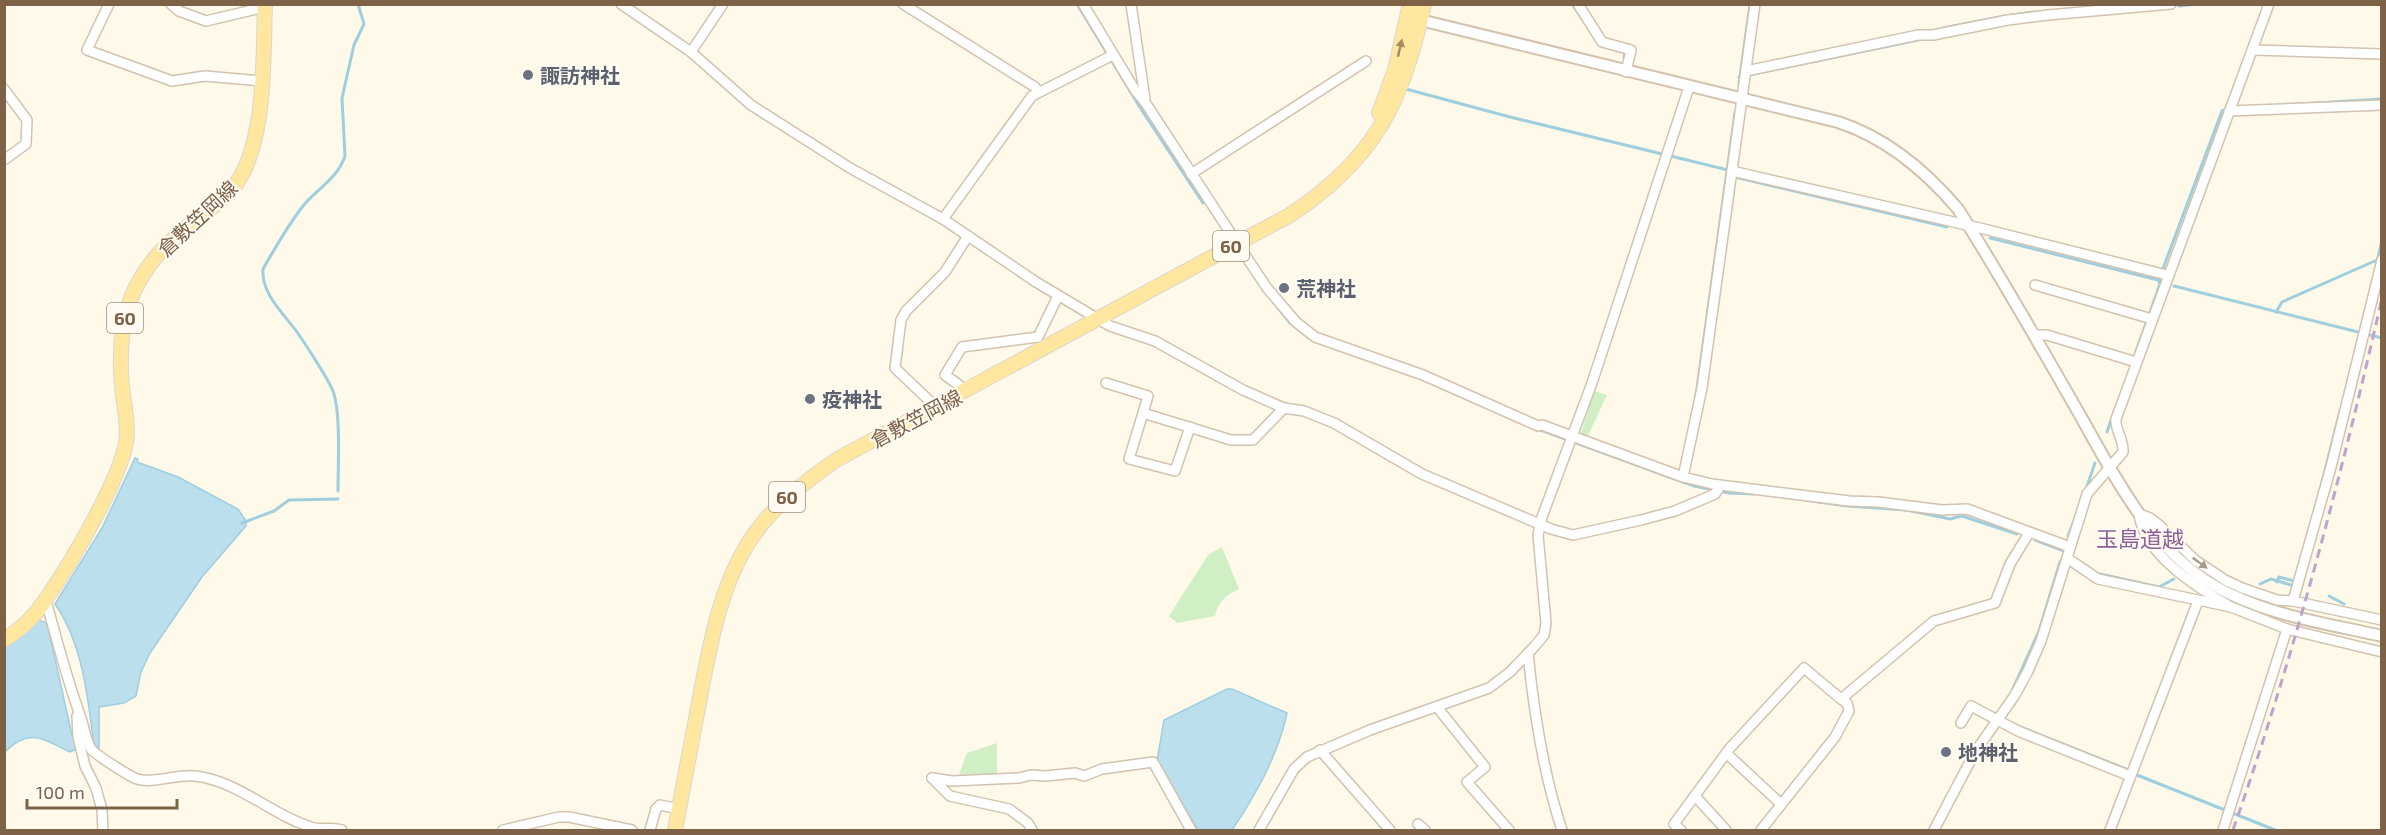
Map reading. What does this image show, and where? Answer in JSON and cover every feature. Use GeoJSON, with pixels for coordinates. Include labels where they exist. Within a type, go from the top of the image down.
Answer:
{"type":"FeatureCollection","features":[{"type":"Feature","properties":{"kind":"main road","name":"倉敷笠岡線"},"geometry":{"type":"LineString","coordinates":[[675,831],[715,620],[732,571],[748,542],[772,512],[800,485],[836,460],[1290,215],[1316,198],[1336,181],[1375,137],[1410,63],[1413,14],[1424,4]]}},
{"type":"Feature","properties":{"kind":"main road","name":"倉敷笠岡線"},"geometry":{"type":"LineString","coordinates":[[4,640],[17,633],[46,601],[101,506],[119,466],[128,434],[120,349],[124,322],[132,297],[144,272],[159,251],[220,201],[241,176],[255,138],[262,81],[265,6]]}},
{"type":"Feature","properties":{"kind":"street"},"geometry":{"type":"LineString","coordinates":[[109,4],[87,50],[172,81],[205,76],[262,81]]}},
{"type":"Feature","properties":{"kind":"street"},"geometry":{"type":"LineString","coordinates":[[171,4],[179,11],[206,21],[265,6]]}},
{"type":"Feature","properties":{"kind":"street"},"geometry":{"type":"LineString","coordinates":[[621,4],[691,52],[751,105],[850,168],[943,219],[1058,296],[1110,326],[1155,341],[1243,390],[1284,408],[1304,411],[1334,423],[1422,474],[1441,480],[1540,524],[1573,535],[1675,511],[1719,489]]}},
{"type":"Feature","properties":{"kind":"street"},"geometry":{"type":"LineString","coordinates":[[691,52],[723,4]]}},
{"type":"Feature","properties":{"kind":"street"},"geometry":{"type":"LineString","coordinates":[[903,4],[1035,87],[1037,91]]}},
{"type":"Feature","properties":{"kind":"street"},"geometry":{"type":"LineString","coordinates":[[1083,4],[1110,56],[1145,102],[1237,243],[1288,315],[1315,337],[1423,375],[1572,440],[1719,489],[1878,502],[1942,510],[1966,509],[2070,547]]}},
{"type":"Feature","properties":{"kind":"street"},"geometry":{"type":"LineString","coordinates":[[1131,4],[1145,102]]}},
{"type":"Feature","properties":{"kind":"street"},"geometry":{"type":"LineString","coordinates":[[1578,4],[1602,42],[1631,50],[1626,72]]}},
{"type":"Feature","properties":{"kind":"street"},"geometry":{"type":"LineString","coordinates":[[1683,477],[1702,388],[1755,4]]}},
{"type":"Feature","properties":{"kind":"street"},"geometry":{"type":"LineString","coordinates":[[1745,74],[1918,35],[1933,35],[2008,20],[2171,4]]}},
{"type":"Feature","properties":{"kind":"street"},"geometry":{"type":"LineString","coordinates":[[1934,831],[1975,752],[2028,671],[2041,641],[2087,494],[2123,452],[2123,441],[2115,424],[2133,361],[2163,274],[2229,111],[2269,4]]}},
{"type":"Feature","properties":{"kind":"street"},"geometry":{"type":"LineString","coordinates":[[1413,14],[1626,72],[1838,122],[1854,127],[1886,144],[1935,183],[1958,209],[2139,514],[2155,535],[2182,563],[2228,593],[2262,607],[2382,636]]}},
{"type":"Feature","properties":{"kind":"street"},"geometry":{"type":"LineString","coordinates":[[2252,50],[2382,54]]}},
{"type":"Feature","properties":{"kind":"street"},"geometry":{"type":"LineString","coordinates":[[943,219],[1037,91],[1110,56]]}},
{"type":"Feature","properties":{"kind":"street"},"geometry":{"type":"LineString","coordinates":[[1191,174],[1366,61]]}},
{"type":"Feature","properties":{"kind":"street"},"geometry":{"type":"LineString","coordinates":[[1259,831],[1294,770],[1307,757],[1370,730],[1464,699],[1496,684],[1528,653],[1546,629],[1539,552],[1540,524],[1572,440],[1689,87]]}},
{"type":"Feature","properties":{"kind":"street"},"geometry":{"type":"LineString","coordinates":[[4,89],[27,120],[26,144],[4,159]]}},
{"type":"Feature","properties":{"kind":"street"},"geometry":{"type":"LineString","coordinates":[[2229,111],[2382,105]]}},
{"type":"Feature","properties":{"kind":"street"},"geometry":{"type":"LineString","coordinates":[[1732,171],[2163,274]]}},
{"type":"Feature","properties":{"kind":"street"},"geometry":{"type":"LineString","coordinates":[[936,407],[895,368],[901,320],[906,311],[945,272],[968,236]]}},
{"type":"Feature","properties":{"kind":"street"},"geometry":{"type":"LineString","coordinates":[[2293,601],[2331,467],[2382,261]]}},
{"type":"Feature","properties":{"kind":"street"},"geometry":{"type":"LineString","coordinates":[[2035,285],[2149,318]]}},
{"type":"Feature","properties":{"kind":"street"},"geometry":{"type":"LineString","coordinates":[[959,385],[945,375],[962,347],[1038,337],[1058,296]]}},
{"type":"Feature","properties":{"kind":"street"},"geometry":{"type":"LineString","coordinates":[[2034,335],[2047,335],[2133,361]]}},
{"type":"Feature","properties":{"kind":"street"},"geometry":{"type":"LineString","coordinates":[[1106,383],[1148,396],[1129,459],[1175,471],[1190,427]]}},
{"type":"Feature","properties":{"kind":"street"},"geometry":{"type":"LineString","coordinates":[[1143,413],[1231,440],[1253,440],[1284,408]]}},
{"type":"Feature","properties":{"kind":"street"},"geometry":{"type":"LineString","coordinates":[[2139,514],[2150,518],[2185,552],[2225,580],[2259,595],[2382,620]]}},
{"type":"Feature","properties":{"kind":"street"},"geometry":{"type":"LineString","coordinates":[[2139,514],[2143,533],[2164,558],[2200,589],[2231,607],[2287,629],[2382,652]]}},
{"type":"Feature","properties":{"kind":"street"},"geometry":{"type":"LineString","coordinates":[[1841,699],[1934,621],[1995,603],[2010,564],[2029,533]]}},
{"type":"Feature","properties":{"kind":"street"},"geometry":{"type":"LineString","coordinates":[[2067,558],[2098,579],[2231,607]]}},
{"type":"Feature","properties":{"kind":"street"},"geometry":{"type":"LineString","coordinates":[[46,601],[76,704],[92,749],[123,772],[137,779],[149,781],[171,776],[204,778],[240,790],[290,819],[314,828],[335,828],[342,831]]}},
{"type":"Feature","properties":{"kind":"street"},"geometry":{"type":"LineString","coordinates":[[2110,831],[2198,601]]}},
{"type":"Feature","properties":{"kind":"street"},"geometry":{"type":"LineString","coordinates":[[2223,831],[2287,629]]}},
{"type":"Feature","properties":{"kind":"street"},"geometry":{"type":"LineString","coordinates":[[1528,653],[1534,711],[1543,759],[1562,831]]}},
{"type":"Feature","properties":{"kind":"street"},"geometry":{"type":"LineString","coordinates":[[1681,831],[1674,824],[1726,753],[1804,668],[1847,703],[1849,711],[1835,737],[1761,831]]}},
{"type":"Feature","properties":{"kind":"street"},"geometry":{"type":"LineString","coordinates":[[76,704],[78,737],[85,766],[96,788],[102,810],[103,831]]}},
{"type":"Feature","properties":{"kind":"street"},"geometry":{"type":"LineString","coordinates":[[1961,723],[1971,706],[1997,721],[2130,776]]}},
{"type":"Feature","properties":{"kind":"street"},"geometry":{"type":"LineString","coordinates":[[1437,707],[1485,767],[1467,782],[1509,831]]}},
{"type":"Feature","properties":{"kind":"street"},"geometry":{"type":"LineString","coordinates":[[1320,750],[1390,831]]}},
{"type":"Feature","properties":{"kind":"street"},"geometry":{"type":"LineString","coordinates":[[1726,753],[1781,804]]}},
{"type":"Feature","properties":{"kind":"street"},"geometry":{"type":"LineString","coordinates":[[1032,831],[1028,823],[1009,809],[950,796],[932,778],[952,781],[1075,773],[1084,776],[1102,769],[1153,762],[1191,831]]}},
{"type":"Feature","properties":{"kind":"street"},"geometry":{"type":"LineString","coordinates":[[1695,796],[1726,831]]}},
{"type":"Feature","properties":{"kind":"street"},"geometry":{"type":"LineString","coordinates":[[650,831],[656,809],[660,806],[679,809]]}},
{"type":"Feature","properties":{"kind":"street"},"geometry":{"type":"LineString","coordinates":[[503,831],[558,817],[569,817],[632,831]]}},
{"type":"Feature","properties":{"kind":"green space"},"geometry":{"type":"Polygon","coordinates":[[[1594,391],[1607,395],[1587,438],[1581,433],[1594,391]]]}},
{"type":"Feature","properties":{"kind":"green space"},"geometry":{"type":"Polygon","coordinates":[[[1222,547],[1239,589],[1223,600],[1215,616],[1177,623],[1169,616],[1208,555],[1222,547]]]}},
{"type":"Feature","properties":{"kind":"green space"},"geometry":{"type":"Polygon","coordinates":[[[997,743],[997,775],[958,777],[967,753],[997,743]]]}},
{"type":"Feature","properties":{"kind":"water"},"geometry":{"type":"Polygon","coordinates":[[[135,458],[138,459],[137,462],[178,477],[238,509],[246,521],[246,526],[202,577],[150,653],[141,672],[136,696],[124,703],[99,707],[99,748],[94,746],[83,672],[78,654],[72,636],[55,604],[102,528],[135,458]]]}},
{"type":"Feature","properties":{"kind":"water"},"geometry":{"type":"Polygon","coordinates":[[[35,619],[47,623],[72,735],[75,734],[77,749],[70,752],[44,740],[29,738],[14,744],[5,752],[5,648],[19,638],[35,619]]]}},
{"type":"Feature","properties":{"kind":"water"},"geometry":{"type":"Polygon","coordinates":[[[1227,689],[1232,689],[1287,713],[1272,760],[1232,830],[1198,830],[1157,761],[1164,720],[1227,689]]]}},
{"type":"Feature","properties":{"kind":"waterway"},"geometry":{"type":"LineString","coordinates":[[338,491],[338,426],[333,391],[306,345],[269,295],[263,278],[263,269],[297,213],[332,177],[345,156],[342,98],[354,45],[364,24],[358,4]]}},
{"type":"Feature","properties":{"kind":"waterway"},"geometry":{"type":"LineString","coordinates":[[1077,4],[1141,109],[1203,203]]}},
{"type":"Feature","properties":{"kind":"waterway"},"geometry":{"type":"LineString","coordinates":[[1572,4],[1600,44]]}},
{"type":"Feature","properties":{"kind":"waterway"},"geometry":{"type":"LineString","coordinates":[[1739,84],[1750,4]]}},
{"type":"Feature","properties":{"kind":"waterway"},"geometry":{"type":"LineString","coordinates":[[2179,6],[2197,4]]}},
{"type":"Feature","properties":{"kind":"waterway"},"geometry":{"type":"LineString","coordinates":[[1943,28],[2034,12]]}},
{"type":"Feature","properties":{"kind":"waterway"},"geometry":{"type":"LineString","coordinates":[[1739,77],[1918,40]]}},
{"type":"Feature","properties":{"kind":"waterway"},"geometry":{"type":"LineString","coordinates":[[1623,51],[1625,52],[1624,58]]}},
{"type":"Feature","properties":{"kind":"waterway"},"geometry":{"type":"LineString","coordinates":[[1406,89],[1728,170]]}},
{"type":"Feature","properties":{"kind":"waterway"},"geometry":{"type":"LineString","coordinates":[[2281,105],[2382,99]]}},
{"type":"Feature","properties":{"kind":"waterway"},"geometry":{"type":"LineString","coordinates":[[2133,360],[2160,284],[2164,266],[2222,111],[2225,110]]}},
{"type":"Feature","properties":{"kind":"waterway"},"geometry":{"type":"LineString","coordinates":[[1696,396],[1735,113]]}},
{"type":"Feature","properties":{"kind":"waterway"},"geometry":{"type":"LineString","coordinates":[[1735,177],[1947,227]]}},
{"type":"Feature","properties":{"kind":"waterway"},"geometry":{"type":"LineString","coordinates":[[1990,238],[2162,281]]}},
{"type":"Feature","properties":{"kind":"waterway"},"geometry":{"type":"LineString","coordinates":[[2375,271],[2382,240]]}},
{"type":"Feature","properties":{"kind":"waterway"},"geometry":{"type":"LineString","coordinates":[[2276,312],[2282,302],[2377,260]]}},
{"type":"Feature","properties":{"kind":"waterway"},"geometry":{"type":"LineString","coordinates":[[2174,286],[2382,338]]}},
{"type":"Feature","properties":{"kind":"waterway"},"geometry":{"type":"LineString","coordinates":[[1268,295],[1290,323],[1309,338]]}},
{"type":"Feature","properties":{"kind":"waterway"},"geometry":{"type":"LineString","coordinates":[[2321,486],[2340,411]]}},
{"type":"Feature","properties":{"kind":"waterway"},"geometry":{"type":"LineString","coordinates":[[2107,432],[2112,417]]}},
{"type":"Feature","properties":{"kind":"waterway"},"geometry":{"type":"LineString","coordinates":[[1538,429],[1694,486],[1729,493],[1754,494]]}},
{"type":"Feature","properties":{"kind":"waterway"},"geometry":{"type":"LineString","coordinates":[[2085,492],[2095,463]]}},
{"type":"Feature","properties":{"kind":"waterway"},"geometry":{"type":"LineString","coordinates":[[242,523],[274,511],[289,500],[338,499]]}},
{"type":"Feature","properties":{"kind":"waterway"},"geometry":{"type":"LineString","coordinates":[[1805,500],[1847,506],[1907,510],[1950,519],[1962,516],[2017,534]]}},
{"type":"Feature","properties":{"kind":"waterway"},"geometry":{"type":"LineString","coordinates":[[2068,536],[2075,518]]}},
{"type":"Feature","properties":{"kind":"waterway"},"geometry":{"type":"LineString","coordinates":[[2035,540],[2064,551]]}},
{"type":"Feature","properties":{"kind":"waterway"},"geometry":{"type":"LineString","coordinates":[[2010,695],[2039,631],[2060,562]]}},
{"type":"Feature","properties":{"kind":"waterway"},"geometry":{"type":"LineString","coordinates":[[2100,574],[2159,587],[2174,579]]}},
{"type":"Feature","properties":{"kind":"waterway"},"geometry":{"type":"LineString","coordinates":[[2277,582],[2279,577],[2294,581],[2296,579]]}},
{"type":"Feature","properties":{"kind":"waterway"},"geometry":{"type":"LineString","coordinates":[[2260,584],[2271,579],[2291,585]]}},
{"type":"Feature","properties":{"kind":"waterway"},"geometry":{"type":"LineString","coordinates":[[2329,596],[2344,604]]}},
{"type":"Feature","properties":{"kind":"waterway"},"geometry":{"type":"LineString","coordinates":[[2013,724],[2126,769]]}},
{"type":"Feature","properties":{"kind":"waterway"},"geometry":{"type":"LineString","coordinates":[[2137,775],[2275,830]]}},
{"type":"Feature","properties":{"kind":"railway"},"geometry":{"type":"LineString","coordinates":[[2233,830],[2276,699],[2315,566],[2382,298]]}},
{"type":"Feature","properties":{"kind":"place","name":"諏訪神社"},"geometry":{"type":"Point","coordinates":[528,75]}},
{"type":"Feature","properties":{"kind":"place","name":"荒神社"},"geometry":{"type":"Point","coordinates":[1284,288]}},
{"type":"Feature","properties":{"kind":"place","name":"疫神社"},"geometry":{"type":"Point","coordinates":[810,399]}},
{"type":"Feature","properties":{"kind":"place","name":"地神社"},"geometry":{"type":"Point","coordinates":[1946,752]}},
{"type":"Feature","properties":{"kind":"district","name":"玉島道越"},"geometry":{"type":"Point","coordinates":[2140,538]}}]}
